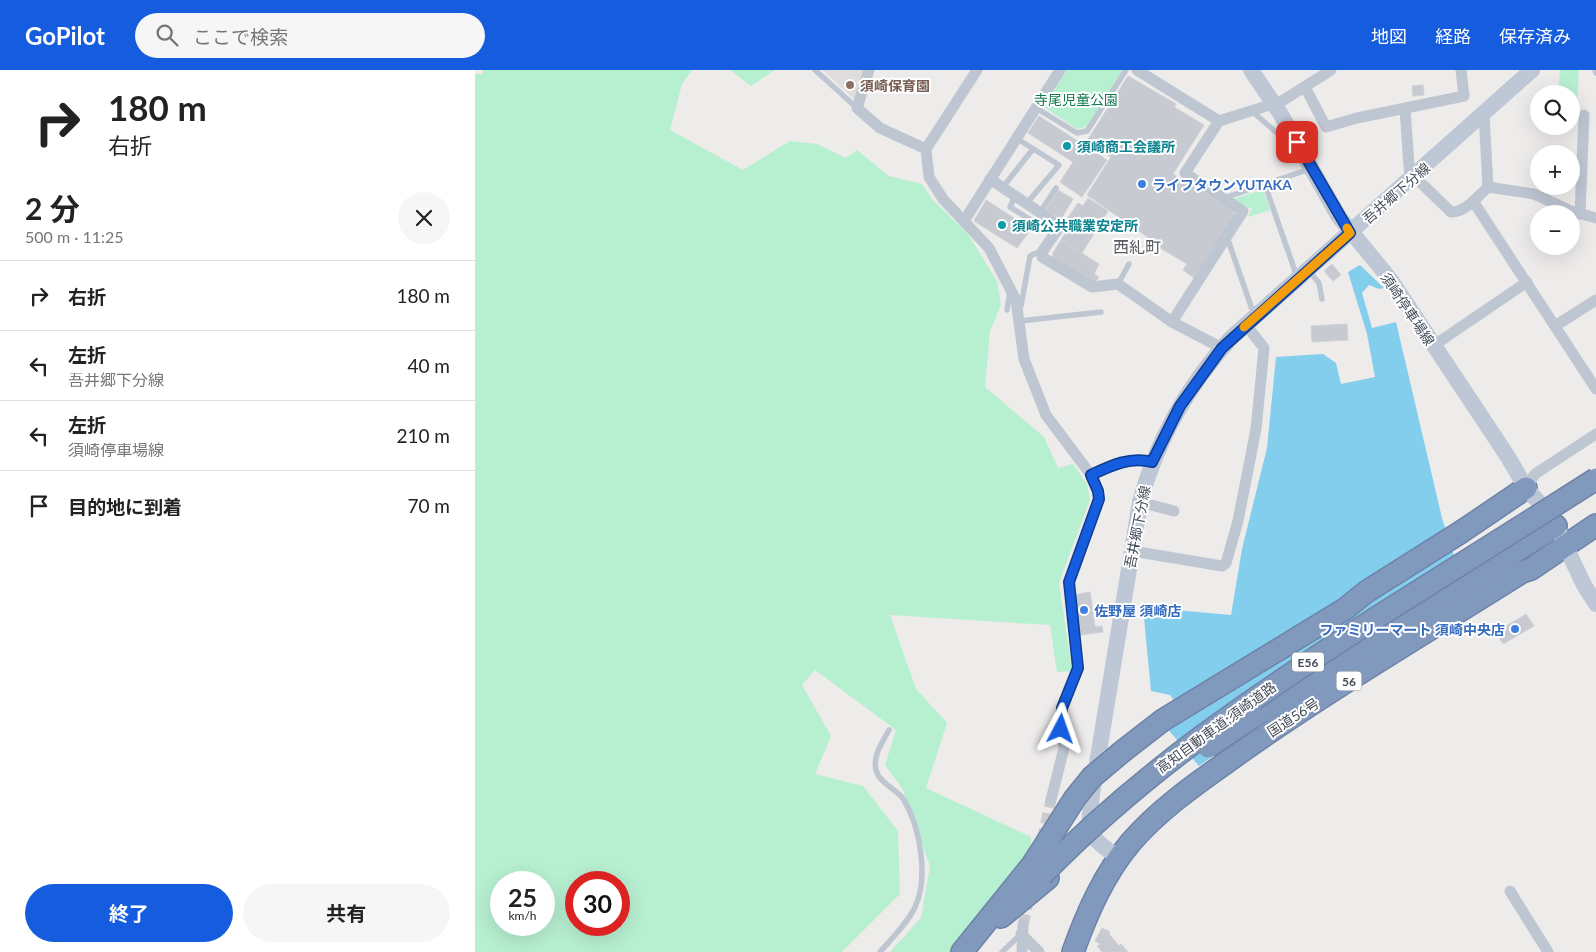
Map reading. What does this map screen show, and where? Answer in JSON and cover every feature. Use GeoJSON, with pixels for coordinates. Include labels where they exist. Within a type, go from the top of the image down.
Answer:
{"type":"FeatureCollection","features":[{"type":"Feature","properties":{"kind":"highway","name":"高知自動車道;須崎道路"},"geometry":{"type":"LineString","coordinates":[[971,952],[1041,872],[1126,795],[1223,719],[1299,668],[1596,479]]}},
{"type":"Feature","properties":{"kind":"highway"},"geometry":{"type":"LineString","coordinates":[[1041,872],[1075,798],[1092,777],[1123,751],[1163,720],[1345,609],[1366,592],[1526,488]]}},
{"type":"Feature","properties":{"kind":"highway","name":"国道56号"},"geometry":{"type":"LineString","coordinates":[[1073,952],[1100,889],[1119,858],[1148,823],[1170,803],[1275,728],[1567,546],[1596,525]]}},
{"type":"Feature","properties":{"kind":"highway"},"geometry":{"type":"LineString","coordinates":[[961,952],[1041,872],[1097,832],[1192,757],[1556,526]]}},
{"type":"Feature","properties":{"kind":"main road","name":"須崎停車場線"},"geometry":{"type":"LineString","coordinates":[[1251,70],[1274,104],[1350,233],[1389,279],[1508,457],[1526,488],[1545,509],[1556,526],[1584,585],[1596,604]]}},
{"type":"Feature","properties":{"kind":"main road","name":"吾井郷下分線"},"geometry":{"type":"LineString","coordinates":[[1119,858],[1097,843],[1089,827],[1097,759],[1140,502],[1152,462],[1180,406],[1222,348],[1532,70]]}},
{"type":"Feature","properties":{"kind":"street"},"geometry":{"type":"LineString","coordinates":[[869,70],[857,108],[880,128],[926,149]]}},
{"type":"Feature","properties":{"kind":"street"},"geometry":{"type":"LineString","coordinates":[[977,70],[926,149],[927,166],[934,187],[989,248],[1010,292],[1016,300],[1020,317],[1021,360],[1046,415],[1091,475],[1098,491],[1099,499],[1069,582],[1078,668],[1062,708],[1060,718],[1064,748],[1051,800]]}},
{"type":"Feature","properties":{"kind":"street"},"geometry":{"type":"LineString","coordinates":[[963,221],[1060,70]]}},
{"type":"Feature","properties":{"kind":"street"},"geometry":{"type":"LineString","coordinates":[[1137,70],[1219,121]]}},
{"type":"Feature","properties":{"kind":"street"},"geometry":{"type":"LineString","coordinates":[[1172,322],[1243,211],[1185,173],[1219,121],[1274,104],[1331,70]]}},
{"type":"Feature","properties":{"kind":"street"},"geometry":{"type":"LineString","coordinates":[[1305,87],[1326,127],[1357,118],[1405,110],[1431,101],[1463,96],[1461,70]]}},
{"type":"Feature","properties":{"kind":"street"},"geometry":{"type":"LineString","coordinates":[[1405,110],[1413,177],[1446,210],[1456,213],[1473,202],[1488,188]]}},
{"type":"Feature","properties":{"kind":"street"},"geometry":{"type":"LineString","coordinates":[[1484,114],[1488,188]]}},
{"type":"Feature","properties":{"kind":"street"},"geometry":{"type":"LineString","coordinates":[[1583,115],[1580,214],[1596,218]]}},
{"type":"Feature","properties":{"kind":"street"},"geometry":{"type":"LineString","coordinates":[[990,178],[1041,211],[1060,226],[1042,252],[1042,256],[1092,287],[1118,284],[1172,322],[1222,348]]}},
{"type":"Feature","properties":{"kind":"street"},"geometry":{"type":"LineString","coordinates":[[1488,188],[1534,194],[1559,205]]}},
{"type":"Feature","properties":{"kind":"street"},"geometry":{"type":"LineString","coordinates":[[1473,202],[1596,389]]}},
{"type":"Feature","properties":{"kind":"street"},"geometry":{"type":"LineString","coordinates":[[1433,346],[1527,282]]}},
{"type":"Feature","properties":{"kind":"street"},"geometry":{"type":"LineString","coordinates":[[1555,326],[1596,300]]}},
{"type":"Feature","properties":{"kind":"street"},"geometry":{"type":"LineString","coordinates":[[1132,551],[1222,566],[1226,563],[1238,521],[1256,429],[1264,348],[1251,321]]}},
{"type":"Feature","properties":{"kind":"street"},"geometry":{"type":"LineString","coordinates":[[1526,488],[1535,474],[1596,434]]}},
{"type":"Feature","properties":{"kind":"street"},"geometry":{"type":"LineString","coordinates":[[1091,475],[1130,460],[1152,462]]}},
{"type":"Feature","properties":{"kind":"street"},"geometry":{"type":"LineString","coordinates":[[1140,502],[1174,511]]}},
{"type":"Feature","properties":{"kind":"street"},"geometry":{"type":"LineString","coordinates":[[1510,891],[1549,952]]}},
{"type":"Feature","properties":{"kind":"street"},"geometry":{"type":"LineString","coordinates":[[1022,929],[1022,952]]}},
{"type":"Feature","properties":{"kind":"street"},"geometry":{"type":"LineString","coordinates":[[1022,929],[1039,952]]}},
{"type":"Feature","properties":{"kind":"lane"},"geometry":{"type":"LineString","coordinates":[[815,70],[857,108]]}},
{"type":"Feature","properties":{"kind":"lane"},"geometry":{"type":"LineString","coordinates":[[1036,108],[1077,133],[1083,133],[1087,131],[1126,70]]}},
{"type":"Feature","properties":{"kind":"lane"},"geometry":{"type":"LineString","coordinates":[[1253,112],[1286,141]]}},
{"type":"Feature","properties":{"kind":"lane"},"geometry":{"type":"LineString","coordinates":[[1016,138],[1059,165],[1027,203]]}},
{"type":"Feature","properties":{"kind":"lane"},"geometry":{"type":"LineString","coordinates":[[1003,187],[1033,149]]}},
{"type":"Feature","properties":{"kind":"lane"},"geometry":{"type":"LineString","coordinates":[[1225,198],[1312,168]]}},
{"type":"Feature","properties":{"kind":"lane"},"geometry":{"type":"LineString","coordinates":[[1265,185],[1303,275],[1319,283],[1323,299]]}},
{"type":"Feature","properties":{"kind":"lane"},"geometry":{"type":"LineString","coordinates":[[1041,211],[1056,188]]}},
{"type":"Feature","properties":{"kind":"lane"},"geometry":{"type":"LineString","coordinates":[[1015,195],[1010,207],[1034,222]]}},
{"type":"Feature","properties":{"kind":"lane"},"geometry":{"type":"LineString","coordinates":[[1227,236],[1251,321]]}},
{"type":"Feature","properties":{"kind":"lane"},"geometry":{"type":"LineString","coordinates":[[1042,256],[1036,253],[1030,256],[1020,317],[1101,312]]}},
{"type":"Feature","properties":{"kind":"lane"},"geometry":{"type":"LineString","coordinates":[[1118,284],[1129,264]]}},
{"type":"Feature","properties":{"kind":"lane"},"geometry":{"type":"LineString","coordinates":[[1007,310],[1010,292]]}},
{"type":"Feature","properties":{"kind":"lane"},"geometry":{"type":"LineString","coordinates":[[880,952],[905,924],[916,907],[922,888],[920,844],[915,824],[903,798],[877,774],[875,760],[889,730]]}},
{"type":"Feature","properties":{"kind":"lane"},"geometry":{"type":"LineString","coordinates":[[1002,952],[1022,929]]}},
{"type":"Feature","properties":{"kind":"shaded area","name":"須崎保育園"},"geometry":{"type":"Polygon","coordinates":[[[823,70],[864,70],[856,101],[823,70]]]}},
{"type":"Feature","properties":{"kind":"green space"},"geometry":{"type":"Polygon","coordinates":[[[483,70],[692,70],[682,84],[670,130],[743,170],[790,141],[817,144],[846,158],[857,150],[889,176],[922,184],[933,200],[968,234],[997,281],[1001,305],[990,331],[985,387],[1044,437],[1058,468],[1073,464],[1087,484],[1090,500],[1059,583],[1072,671],[1057,672],[1050,625],[890,615],[916,689],[947,723],[926,788],[1031,837],[1031,852],[951,952],[890,952],[921,918],[930,866],[902,788],[885,765],[896,730],[815,670],[802,685],[831,736],[815,774],[863,786],[898,831],[900,894],[842,952],[475,952],[475,74],[483,74],[483,70]]]}},
{"type":"Feature","properties":{"kind":"green space"},"geometry":{"type":"Polygon","coordinates":[[[730,70],[775,70],[751,86],[730,70]]]}},
{"type":"Feature","properties":{"kind":"green space","name":"寺尾児童公園"},"geometry":{"type":"Polygon","coordinates":[[[1066,70],[1123,70],[1087,126],[1077,129],[1044,107],[1066,70]]]}},
{"type":"Feature","properties":{"kind":"green space"},"geometry":{"type":"Polygon","coordinates":[[[1560,70],[1579,70],[1578,85],[1559,85],[1560,70]]]}},
{"type":"Feature","properties":{"kind":"green space"},"geometry":{"type":"Polygon","coordinates":[[[1263,190],[1270,210],[1248,217],[1252,209],[1233,199],[1263,190]]]}},
{"type":"Feature","properties":{"kind":"water"},"geometry":{"type":"Polygon","coordinates":[[[1360,265],[1384,288],[1379,289],[1369,285],[1362,293],[1372,328],[1396,322],[1442,518],[1462,580],[1199,766],[1166,727],[1175,702],[1170,695],[1151,691],[1143,607],[1231,615],[1242,549],[1267,448],[1276,357],[1323,354],[1336,363],[1341,384],[1375,377],[1367,334],[1348,272],[1360,265]]]}},
{"type":"Feature","properties":{"kind":"building","name":"ライフタウンYUTAKA"},"geometry":{"type":"Polygon","coordinates":[[[1128,76],[1176,104],[1174,107],[1204,125],[1173,174],[1233,210],[1235,216],[1194,278],[1183,270],[1187,264],[1147,240],[1149,238],[1087,195],[1111,157],[1087,141],[1128,76]]]}},
{"type":"Feature","properties":{"kind":"building"},"geometry":{"type":"Polygon","coordinates":[[[1423,85],[1424,95],[1413,96],[1412,86],[1423,85]]]}},
{"type":"Feature","properties":{"kind":"building","name":"須崎商工会議所"},"geometry":{"type":"Polygon","coordinates":[[[1039,116],[1107,160],[1082,197],[1060,182],[1073,162],[1028,133],[1039,116]]]}},
{"type":"Feature","properties":{"kind":"building"},"geometry":{"type":"Polygon","coordinates":[[[1058,190],[1073,199],[1061,219],[1046,210],[1058,190]]]}},
{"type":"Feature","properties":{"kind":"building"},"geometry":{"type":"Polygon","coordinates":[[[1088,198],[1108,211],[1082,253],[1061,240],[1072,222],[1067,219],[1078,203],[1083,206],[1088,198]]]}},
{"type":"Feature","properties":{"kind":"building","name":"須崎公共職業安定所"},"geometry":{"type":"Polygon","coordinates":[[[986,200],[1031,229],[1017,248],[974,221],[986,200]]]}},
{"type":"Feature","properties":{"kind":"building"},"geometry":{"type":"Polygon","coordinates":[[[1061,240],[1099,264],[1094,274],[1099,277],[1094,284],[1053,259],[1053,253],[1061,240]]]}},
{"type":"Feature","properties":{"kind":"building"},"geometry":{"type":"Polygon","coordinates":[[[1332,264],[1341,275],[1333,281],[1324,271],[1332,264]]]}},
{"type":"Feature","properties":{"kind":"building"},"geometry":{"type":"Polygon","coordinates":[[[1347,324],[1348,340],[1312,342],[1311,326],[1347,324]]]}},
{"type":"Feature","properties":{"kind":"building","name":"佐野屋 須崎店"},"geometry":{"type":"Polygon","coordinates":[[[1090,592],[1095,627],[1102,626],[1103,632],[1080,635],[1074,595],[1090,592]]]}},
{"type":"Feature","properties":{"kind":"building","name":"ファミリーマート 須崎中央店"},"geometry":{"type":"Polygon","coordinates":[[[1526,614],[1534,626],[1503,644],[1496,632],[1526,614]]]}},
{"type":"Feature","properties":{"kind":"building"},"geometry":{"type":"Polygon","coordinates":[[[1102,928],[1110,932],[1109,934],[1119,946],[1121,944],[1128,952],[1102,952],[1097,946],[1101,944],[1095,941],[1102,928]]]}},
{"type":"Feature","properties":{"kind":"tunnel"},"geometry":{"type":"LineString","coordinates":[[1042,840],[1051,800]]}},
{"type":"Feature","properties":{"kind":"tunnel"},"geometry":{"type":"LineString","coordinates":[[1023,925],[1029,897]]}},
{"type":"Feature","properties":{"kind":"slow traffic"},"geometry":{"type":"LineString","coordinates":[[1244,327],[1350,233],[1347,228]]}},
{"type":"Feature","properties":{"kind":"place","name":"須崎保育園"},"geometry":{"type":"Point","coordinates":[850,85]}},
{"type":"Feature","properties":{"kind":"place","name":"須崎商工会議所"},"geometry":{"type":"Point","coordinates":[1067,146]}},
{"type":"Feature","properties":{"kind":"place","name":"ライフタウンYUTAKA"},"geometry":{"type":"Point","coordinates":[1142,184]}},
{"type":"Feature","properties":{"kind":"place","name":"須崎公共職業安定所"},"geometry":{"type":"Point","coordinates":[1002,225]}},
{"type":"Feature","properties":{"kind":"place","name":"佐野屋 須崎店"},"geometry":{"type":"Point","coordinates":[1084,610]}},
{"type":"Feature","properties":{"kind":"place","name":"ファミリーマート 須崎中央店"},"geometry":{"type":"Point","coordinates":[1515,629]}},
{"type":"Feature","properties":{"kind":"district","name":"西糺町"},"geometry":{"type":"Point","coordinates":[1137,246]}},
{"type":"Feature","properties":{"kind":"route"},"geometry":{"type":"LineString","coordinates":[[1061,729],[1060,718],[1062,708],[1078,668],[1068,592],[1069,582],[1072,568],[1099,499],[1098,491],[1091,475],[1130,460],[1152,462],[1165,432],[1180,406],[1222,348],[1350,233],[1333,207],[1297,142]]}}]}
